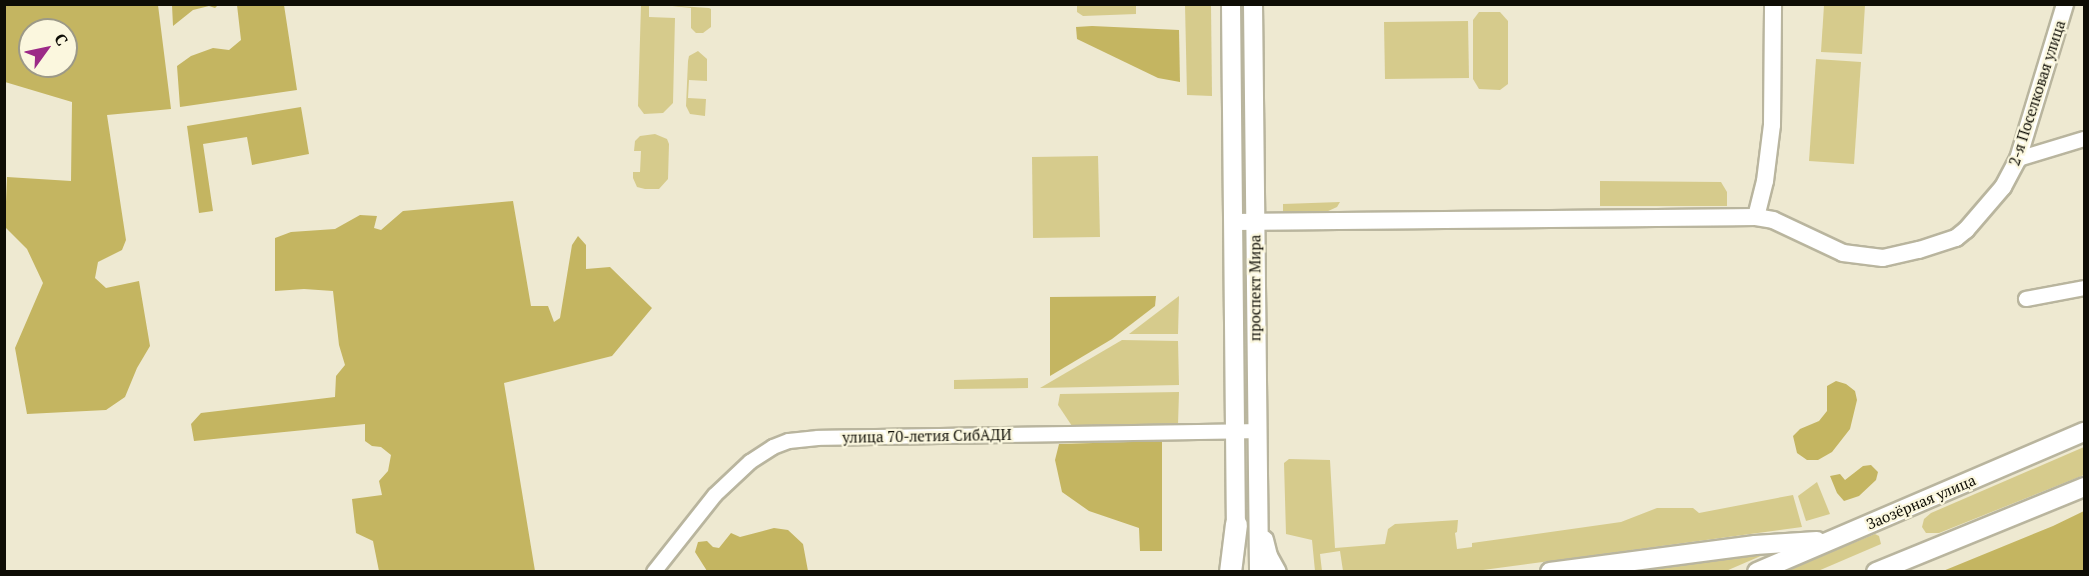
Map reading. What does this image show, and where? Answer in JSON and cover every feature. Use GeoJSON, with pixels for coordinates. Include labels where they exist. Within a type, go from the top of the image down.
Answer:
{"type":"FeatureCollection","features":[{"type":"Feature","properties":{"kind":"main road","name":"проспект Мира"},"geometry":{"type":"LineString","coordinates":[[1231,4],[1236,572]]}},
{"type":"Feature","properties":{"kind":"main road","name":"проспект Мира"},"geometry":{"type":"LineString","coordinates":[[1253,4],[1259,572]]}},
{"type":"Feature","properties":{"kind":"main road","name":"Заозёрная улица"},"geometry":{"type":"LineString","coordinates":[[1757,572],[2085,432]]}},
{"type":"Feature","properties":{"kind":"main road"},"geometry":{"type":"LineString","coordinates":[[1876,572],[2085,487]]}},
{"type":"Feature","properties":{"kind":"main road"},"geometry":{"type":"LineString","coordinates":[[1259,521],[1268,556],[1277,572]]}},
{"type":"Feature","properties":{"kind":"main road"},"geometry":{"type":"LineString","coordinates":[[1230,572],[1236,524]]}},
{"type":"Feature","properties":{"kind":"main road"},"geometry":{"type":"LineString","coordinates":[[1550,572],[1755,545],[1833,539]]}},
{"type":"Feature","properties":{"kind":"street"},"geometry":{"type":"LineString","coordinates":[[1756,217],[1765,181],[1772,125],[1773,4]]}},
{"type":"Feature","properties":{"kind":"street","name":"2-я Поселковая улица"},"geometry":{"type":"LineString","coordinates":[[1233,222],[1756,217],[1773,220],[1843,253],[1862,257],[1897,255],[1941,243],[1966,230],[2003,187],[2018,159],[2065,4]]}},
{"type":"Feature","properties":{"kind":"street"},"geometry":{"type":"LineString","coordinates":[[2018,159],[2085,139]]}},
{"type":"Feature","properties":{"kind":"street"},"geometry":{"type":"LineString","coordinates":[[2026,299],[2085,288]]}},
{"type":"Feature","properties":{"kind":"street","name":"улица 70-летия СибАДИ"},"geometry":{"type":"LineString","coordinates":[[654,572],[688,526],[724,487],[750,462],[773,447],[789,441],[818,438],[1256,431]]}},
{"type":"Feature","properties":{"kind":"shaded area"},"geometry":{"type":"Polygon","coordinates":[[[172,4],[218,5],[215,8],[209,6],[193,10],[173,26],[172,4]]]}},
{"type":"Feature","properties":{"kind":"shaded area"},"geometry":{"type":"Polygon","coordinates":[[[4,5],[158,5],[171,109],[107,115],[126,240],[122,250],[98,262],[95,278],[106,288],[139,281],[150,346],[137,368],[125,397],[106,410],[27,414],[15,348],[43,283],[27,249],[5,227],[7,177],[71,181],[72,102],[5,82],[4,5]]]}},
{"type":"Feature","properties":{"kind":"shaded area"},"geometry":{"type":"Polygon","coordinates":[[[237,5],[284,5],[297,90],[180,107],[177,66],[191,56],[213,48],[229,50],[241,40],[237,5]]]}},
{"type":"Feature","properties":{"kind":"shaded area"},"geometry":{"type":"Polygon","coordinates":[[[641,5],[649,5],[649,17],[675,18],[673,103],[663,113],[644,114],[638,106],[641,5]]]}},
{"type":"Feature","properties":{"kind":"shaded area"},"geometry":{"type":"Polygon","coordinates":[[[663,5],[709,8],[711,9],[711,27],[703,33],[696,33],[691,28],[691,8],[663,5]]]}},
{"type":"Feature","properties":{"kind":"shaded area"},"geometry":{"type":"Polygon","coordinates":[[[1077,5],[1136,5],[1136,14],[1083,16],[1077,12],[1077,5]]]}},
{"type":"Feature","properties":{"kind":"shaded area"},"geometry":{"type":"Polygon","coordinates":[[[1185,5],[1211,5],[1212,96],[1187,95],[1185,5]]]}},
{"type":"Feature","properties":{"kind":"shaded area"},"geometry":{"type":"Polygon","coordinates":[[[1824,5],[1865,5],[1862,54],[1821,52],[1824,5]]]}},
{"type":"Feature","properties":{"kind":"shaded area"},"geometry":{"type":"Polygon","coordinates":[[[1479,12],[1500,12],[1508,21],[1508,84],[1500,90],[1479,89],[1473,79],[1473,20],[1479,12]]]}},
{"type":"Feature","properties":{"kind":"shaded area"},"geometry":{"type":"Polygon","coordinates":[[[1468,21],[1469,78],[1385,79],[1384,22],[1468,21]]]}},
{"type":"Feature","properties":{"kind":"shaded area"},"geometry":{"type":"Polygon","coordinates":[[[1076,27],[1179,30],[1180,82],[1158,78],[1077,39],[1076,27]]]}},
{"type":"Feature","properties":{"kind":"shaded area"},"geometry":{"type":"Polygon","coordinates":[[[698,51],[707,59],[707,81],[689,80],[688,98],[706,99],[705,116],[690,114],[686,106],[689,56],[698,51]]]}},
{"type":"Feature","properties":{"kind":"shaded area"},"geometry":{"type":"Polygon","coordinates":[[[1816,59],[1861,62],[1854,164],[1809,161],[1816,59]]]}},
{"type":"Feature","properties":{"kind":"shaded area"},"geometry":{"type":"Polygon","coordinates":[[[301,107],[309,154],[252,165],[247,137],[203,144],[213,211],[199,213],[187,126],[301,107]]]}},
{"type":"Feature","properties":{"kind":"shaded area"},"geometry":{"type":"Polygon","coordinates":[[[655,134],[667,139],[669,144],[668,179],[659,189],[637,187],[633,172],[640,172],[641,151],[634,151],[635,141],[640,136],[655,134]]]}},
{"type":"Feature","properties":{"kind":"shaded area"},"geometry":{"type":"Polygon","coordinates":[[[1098,156],[1100,237],[1033,238],[1032,157],[1098,156]]]}},
{"type":"Feature","properties":{"kind":"shaded area"},"geometry":{"type":"Polygon","coordinates":[[[1600,181],[1721,182],[1727,192],[1727,206],[1600,206],[1600,181]]]}},
{"type":"Feature","properties":{"kind":"shaded area"},"geometry":{"type":"Polygon","coordinates":[[[513,201],[531,306],[548,306],[554,322],[560,318],[572,245],[578,236],[586,245],[586,269],[610,267],[652,308],[612,356],[504,383],[535,571],[379,571],[373,541],[356,533],[352,499],[382,495],[379,481],[388,471],[391,455],[381,447],[372,446],[365,441],[365,424],[194,441],[191,424],[201,413],[335,397],[336,376],[345,365],[339,345],[333,291],[304,289],[275,291],[275,238],[291,232],[335,229],[360,215],[377,216],[374,228],[381,230],[403,211],[513,201]]]}},
{"type":"Feature","properties":{"kind":"shaded area"},"geometry":{"type":"Polygon","coordinates":[[[1340,202],[1337,207],[1326,212],[1283,213],[1283,204],[1340,202]]]}},
{"type":"Feature","properties":{"kind":"shaded area"},"geometry":{"type":"Polygon","coordinates":[[[1156,296],[1155,306],[1112,339],[1050,376],[1050,297],[1156,296]]]}},
{"type":"Feature","properties":{"kind":"shaded area"},"geometry":{"type":"Polygon","coordinates":[[[1179,296],[1178,334],[1129,334],[1171,302],[1179,296]]]}},
{"type":"Feature","properties":{"kind":"shaded area"},"geometry":{"type":"Polygon","coordinates":[[[1122,340],[1178,341],[1179,385],[1040,388],[1122,340]]]}},
{"type":"Feature","properties":{"kind":"shaded area"},"geometry":{"type":"Polygon","coordinates":[[[1028,378],[1028,388],[954,389],[954,380],[1028,378]]]}},
{"type":"Feature","properties":{"kind":"shaded area"},"geometry":{"type":"Polygon","coordinates":[[[1836,381],[1846,384],[1855,391],[1857,400],[1850,429],[1832,452],[1818,460],[1807,460],[1797,453],[1793,436],[1800,429],[1819,421],[1827,411],[1827,386],[1836,381]]]}},
{"type":"Feature","properties":{"kind":"shaded area"},"geometry":{"type":"Polygon","coordinates":[[[1179,392],[1178,425],[1072,426],[1058,405],[1060,394],[1179,392]]]}},
{"type":"Feature","properties":{"kind":"shaded area"},"geometry":{"type":"Polygon","coordinates":[[[1162,441],[1162,551],[1140,551],[1139,528],[1089,511],[1062,492],[1055,460],[1059,444],[1162,441]]]}},
{"type":"Feature","properties":{"kind":"shaded area"},"geometry":{"type":"Polygon","coordinates":[[[2084,447],[2084,475],[1939,533],[1926,533],[1922,527],[1924,519],[1931,513],[2084,447]]]}},
{"type":"Feature","properties":{"kind":"shaded area"},"geometry":{"type":"Polygon","coordinates":[[[1289,459],[1330,460],[1335,548],[1385,544],[1388,529],[1395,524],[1458,520],[1455,533],[1457,549],[1472,547],[1472,543],[1621,522],[1657,508],[1693,508],[1699,513],[1793,495],[1802,527],[1468,572],[1343,571],[1340,551],[1320,554],[1322,571],[1315,571],[1312,540],[1286,534],[1284,463],[1289,459]]]}},
{"type":"Feature","properties":{"kind":"shaded area"},"geometry":{"type":"Polygon","coordinates":[[[1871,465],[1878,472],[1876,480],[1859,496],[1844,501],[1837,493],[1830,476],[1840,474],[1845,480],[1863,466],[1871,465]]]}},
{"type":"Feature","properties":{"kind":"shaded area"},"geometry":{"type":"Polygon","coordinates":[[[1817,482],[1830,514],[1806,521],[1798,496],[1817,482]]]}},
{"type":"Feature","properties":{"kind":"shaded area"},"geometry":{"type":"Polygon","coordinates":[[[2084,511],[2084,571],[1943,571],[2053,526],[2084,511]]]}},
{"type":"Feature","properties":{"kind":"shaded area"},"geometry":{"type":"Polygon","coordinates":[[[774,528],[788,530],[803,544],[808,571],[707,571],[695,552],[698,542],[707,541],[713,547],[719,548],[731,533],[740,537],[774,528]]]}},
{"type":"Feature","properties":{"kind":"shaded area"},"geometry":{"type":"Polygon","coordinates":[[[1875,534],[1879,536],[1881,544],[1818,571],[1785,571],[1875,534]]]}},
{"type":"Feature","properties":{"kind":"shaded area"},"geometry":{"type":"Polygon","coordinates":[[[1763,555],[1726,571],[1607,572],[1763,555]]]}}]}
